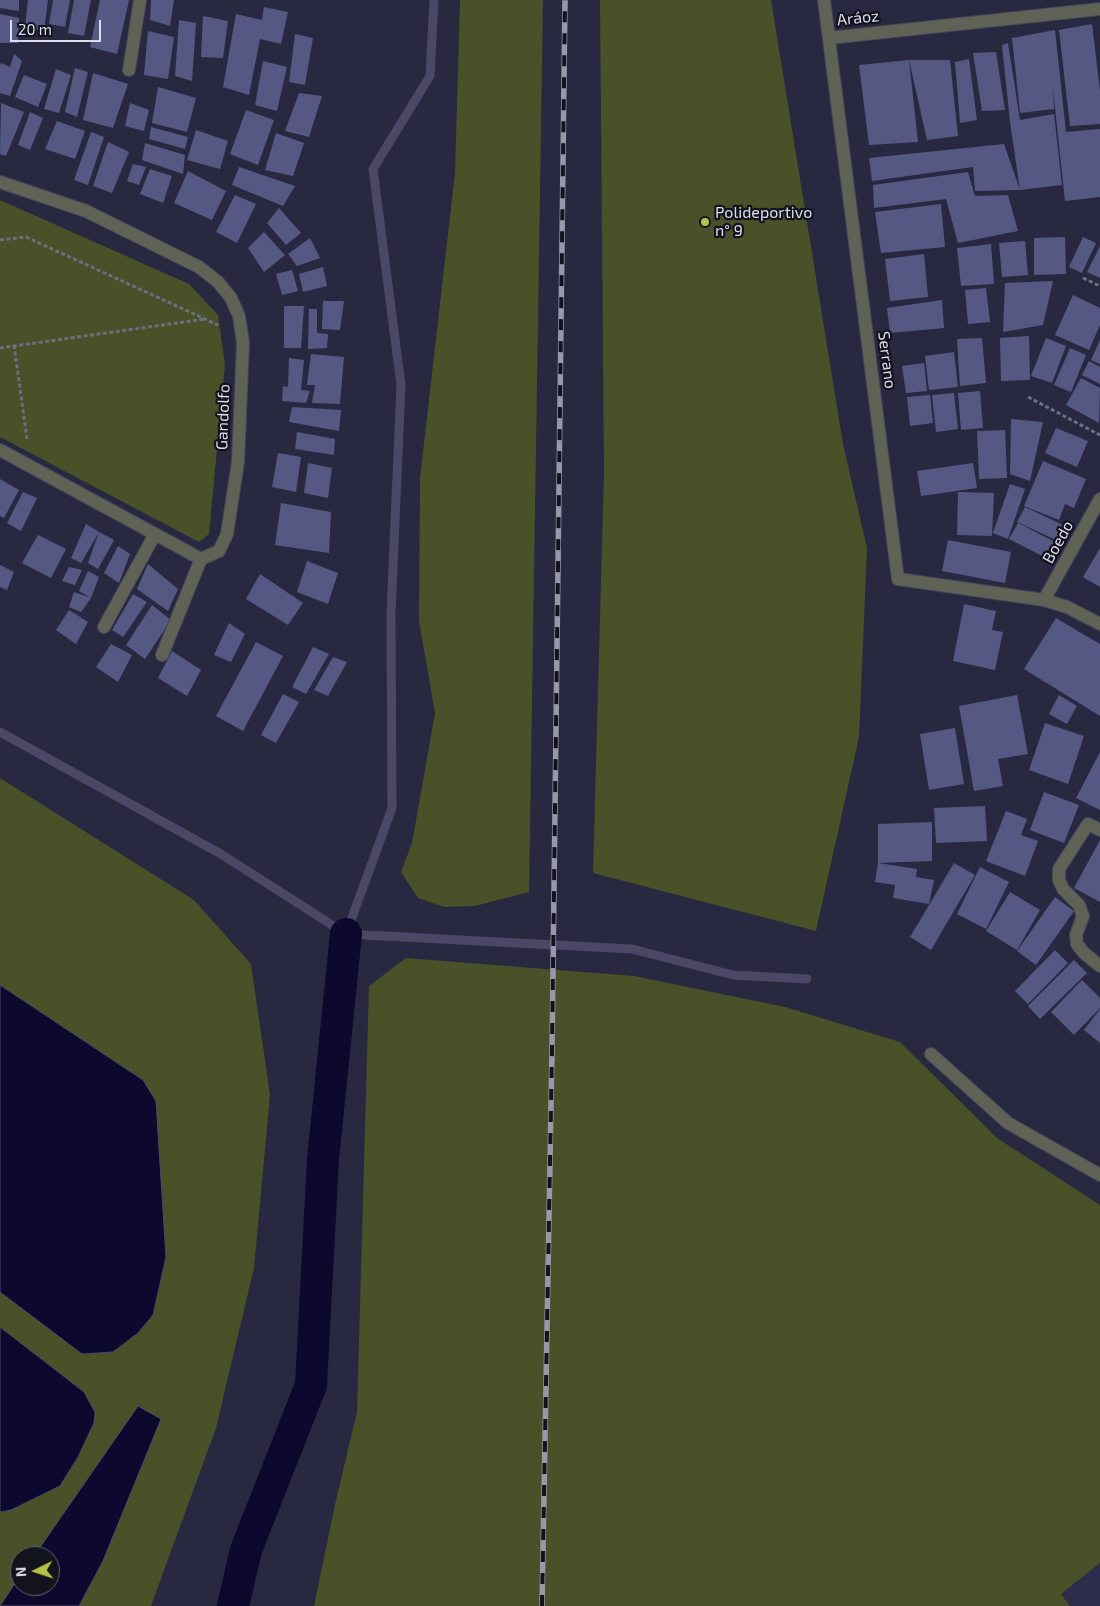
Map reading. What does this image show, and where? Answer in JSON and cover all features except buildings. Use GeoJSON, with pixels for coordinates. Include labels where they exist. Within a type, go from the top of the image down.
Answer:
{"type":"FeatureCollection","features":[{"type":"Feature","properties":{"kind":"street"},"geometry":{"type":"LineString","coordinates":[[129,70],[140,0]]}},
{"type":"Feature","properties":{"kind":"street","name":"Serrano"},"geometry":{"type":"LineString","coordinates":[[824,0],[898,578],[1044,600]]}},
{"type":"Feature","properties":{"kind":"street","name":"Aráoz"},"geometry":{"type":"LineString","coordinates":[[829,38],[1100,9]]}},
{"type":"Feature","properties":{"kind":"street","name":"Gandolfo"},"geometry":{"type":"LineString","coordinates":[[0,182],[86,211],[198,267],[218,282],[231,298],[239,316],[242,335],[238,462],[227,534],[219,551],[201,559]]}},
{"type":"Feature","properties":{"kind":"street"},"geometry":{"type":"LineString","coordinates":[[0,450],[201,559],[162,655]]}},
{"type":"Feature","properties":{"kind":"street","name":"Boedo"},"geometry":{"type":"LineString","coordinates":[[1044,600],[1100,500]]}},
{"type":"Feature","properties":{"kind":"street"},"geometry":{"type":"LineString","coordinates":[[104,627],[155,534]]}},
{"type":"Feature","properties":{"kind":"street"},"geometry":{"type":"LineString","coordinates":[[1044,600],[1067,606],[1100,624]]}},
{"type":"Feature","properties":{"kind":"street"},"geometry":{"type":"LineString","coordinates":[[1100,830],[1088,824],[1058,869],[1059,880],[1063,889],[1079,905],[1083,916],[1076,935],[1077,944],[1084,953],[1100,966]]}},
{"type":"Feature","properties":{"kind":"street"},"geometry":{"type":"LineString","coordinates":[[931,1054],[1008,1123],[1100,1175]]}},
{"type":"Feature","properties":{"kind":"path"},"geometry":{"type":"LineString","coordinates":[[0,240],[26,238],[242,335]]}},
{"type":"Feature","properties":{"kind":"path"},"geometry":{"type":"LineString","coordinates":[[1082,278],[1100,286]]}},
{"type":"Feature","properties":{"kind":"path"},"geometry":{"type":"LineString","coordinates":[[0,348],[205,319]]}},
{"type":"Feature","properties":{"kind":"path"},"geometry":{"type":"LineString","coordinates":[[14,345],[31,467]]}},
{"type":"Feature","properties":{"kind":"path"},"geometry":{"type":"LineString","coordinates":[[1028,397],[1100,435]]}},
{"type":"Feature","properties":{"kind":"shaded area"},"geometry":{"type":"Polygon","coordinates":[[[0,985],[143,1080],[156,1101],[166,1257],[153,1315],[138,1333],[113,1352],[82,1354],[0,1292],[0,985]]]}},
{"type":"Feature","properties":{"kind":"shaded area"},"geometry":{"type":"Polygon","coordinates":[[[0,1327],[84,1392],[95,1412],[94,1423],[78,1457],[60,1486],[11,1510],[0,1512],[0,1327]]]}},
{"type":"Feature","properties":{"kind":"shaded area"},"geometry":{"type":"Polygon","coordinates":[[[138,1406],[161,1419],[103,1561],[79,1606],[0,1606],[10,1591],[10,1596],[60,1596],[60,1546],[41,1546],[138,1406]]]}},
{"type":"Feature","properties":{"kind":"shaded area"},"geometry":{"type":"Polygon","coordinates":[[[1100,1563],[1100,1606],[1070,1606],[1061,1594],[1100,1563]]]}},
{"type":"Feature","properties":{"kind":"green space"},"geometry":{"type":"Polygon","coordinates":[[[460,0],[543,0],[529,892],[475,906],[444,907],[418,898],[401,872],[412,843],[435,713],[419,621],[420,478],[455,173],[460,0]]]}},
{"type":"Feature","properties":{"kind":"green space"},"geometry":{"type":"Polygon","coordinates":[[[600,0],[771,0],[843,444],[867,548],[859,737],[816,931],[593,873],[604,472],[600,0]]]}},
{"type":"Feature","properties":{"kind":"green space"},"geometry":{"type":"Polygon","coordinates":[[[0,200],[189,284],[218,315],[225,364],[209,534],[199,542],[0,437],[0,200]]]}},
{"type":"Feature","properties":{"kind":"green space"},"geometry":{"type":"Polygon","coordinates":[[[0,778],[194,900],[251,964],[270,1095],[254,1268],[216,1428],[151,1606],[0,1606],[0,778]]]}},
{"type":"Feature","properties":{"kind":"green space"},"geometry":{"type":"Polygon","coordinates":[[[406,958],[634,976],[785,1007],[900,1042],[997,1138],[1100,1205],[1100,1563],[1061,1594],[1070,1606],[314,1606],[357,1412],[369,986],[406,958]]]}},
{"type":"Feature","properties":{"kind":"waterway"},"geometry":{"type":"LineString","coordinates":[[346,934],[392,808],[391,612],[401,385],[373,169],[430,76],[434,0]]}},
{"type":"Feature","properties":{"kind":"waterway"},"geometry":{"type":"LineString","coordinates":[[0,732],[221,854],[346,934],[632,949],[733,975],[807,979]]}},
{"type":"Feature","properties":{"kind":"waterway"},"geometry":{"type":"LineString","coordinates":[[233,1606],[246,1550],[311,1385],[323,1159],[346,934]]}},
{"type":"Feature","properties":{"kind":"railway"},"geometry":{"type":"LineString","coordinates":[[542,1606],[552,1051],[565,0]]}},
{"type":"Feature","properties":{"kind":"place","name":"Polideportivo n° 9"},"geometry":{"type":"Point","coordinates":[705,222]}}]}
